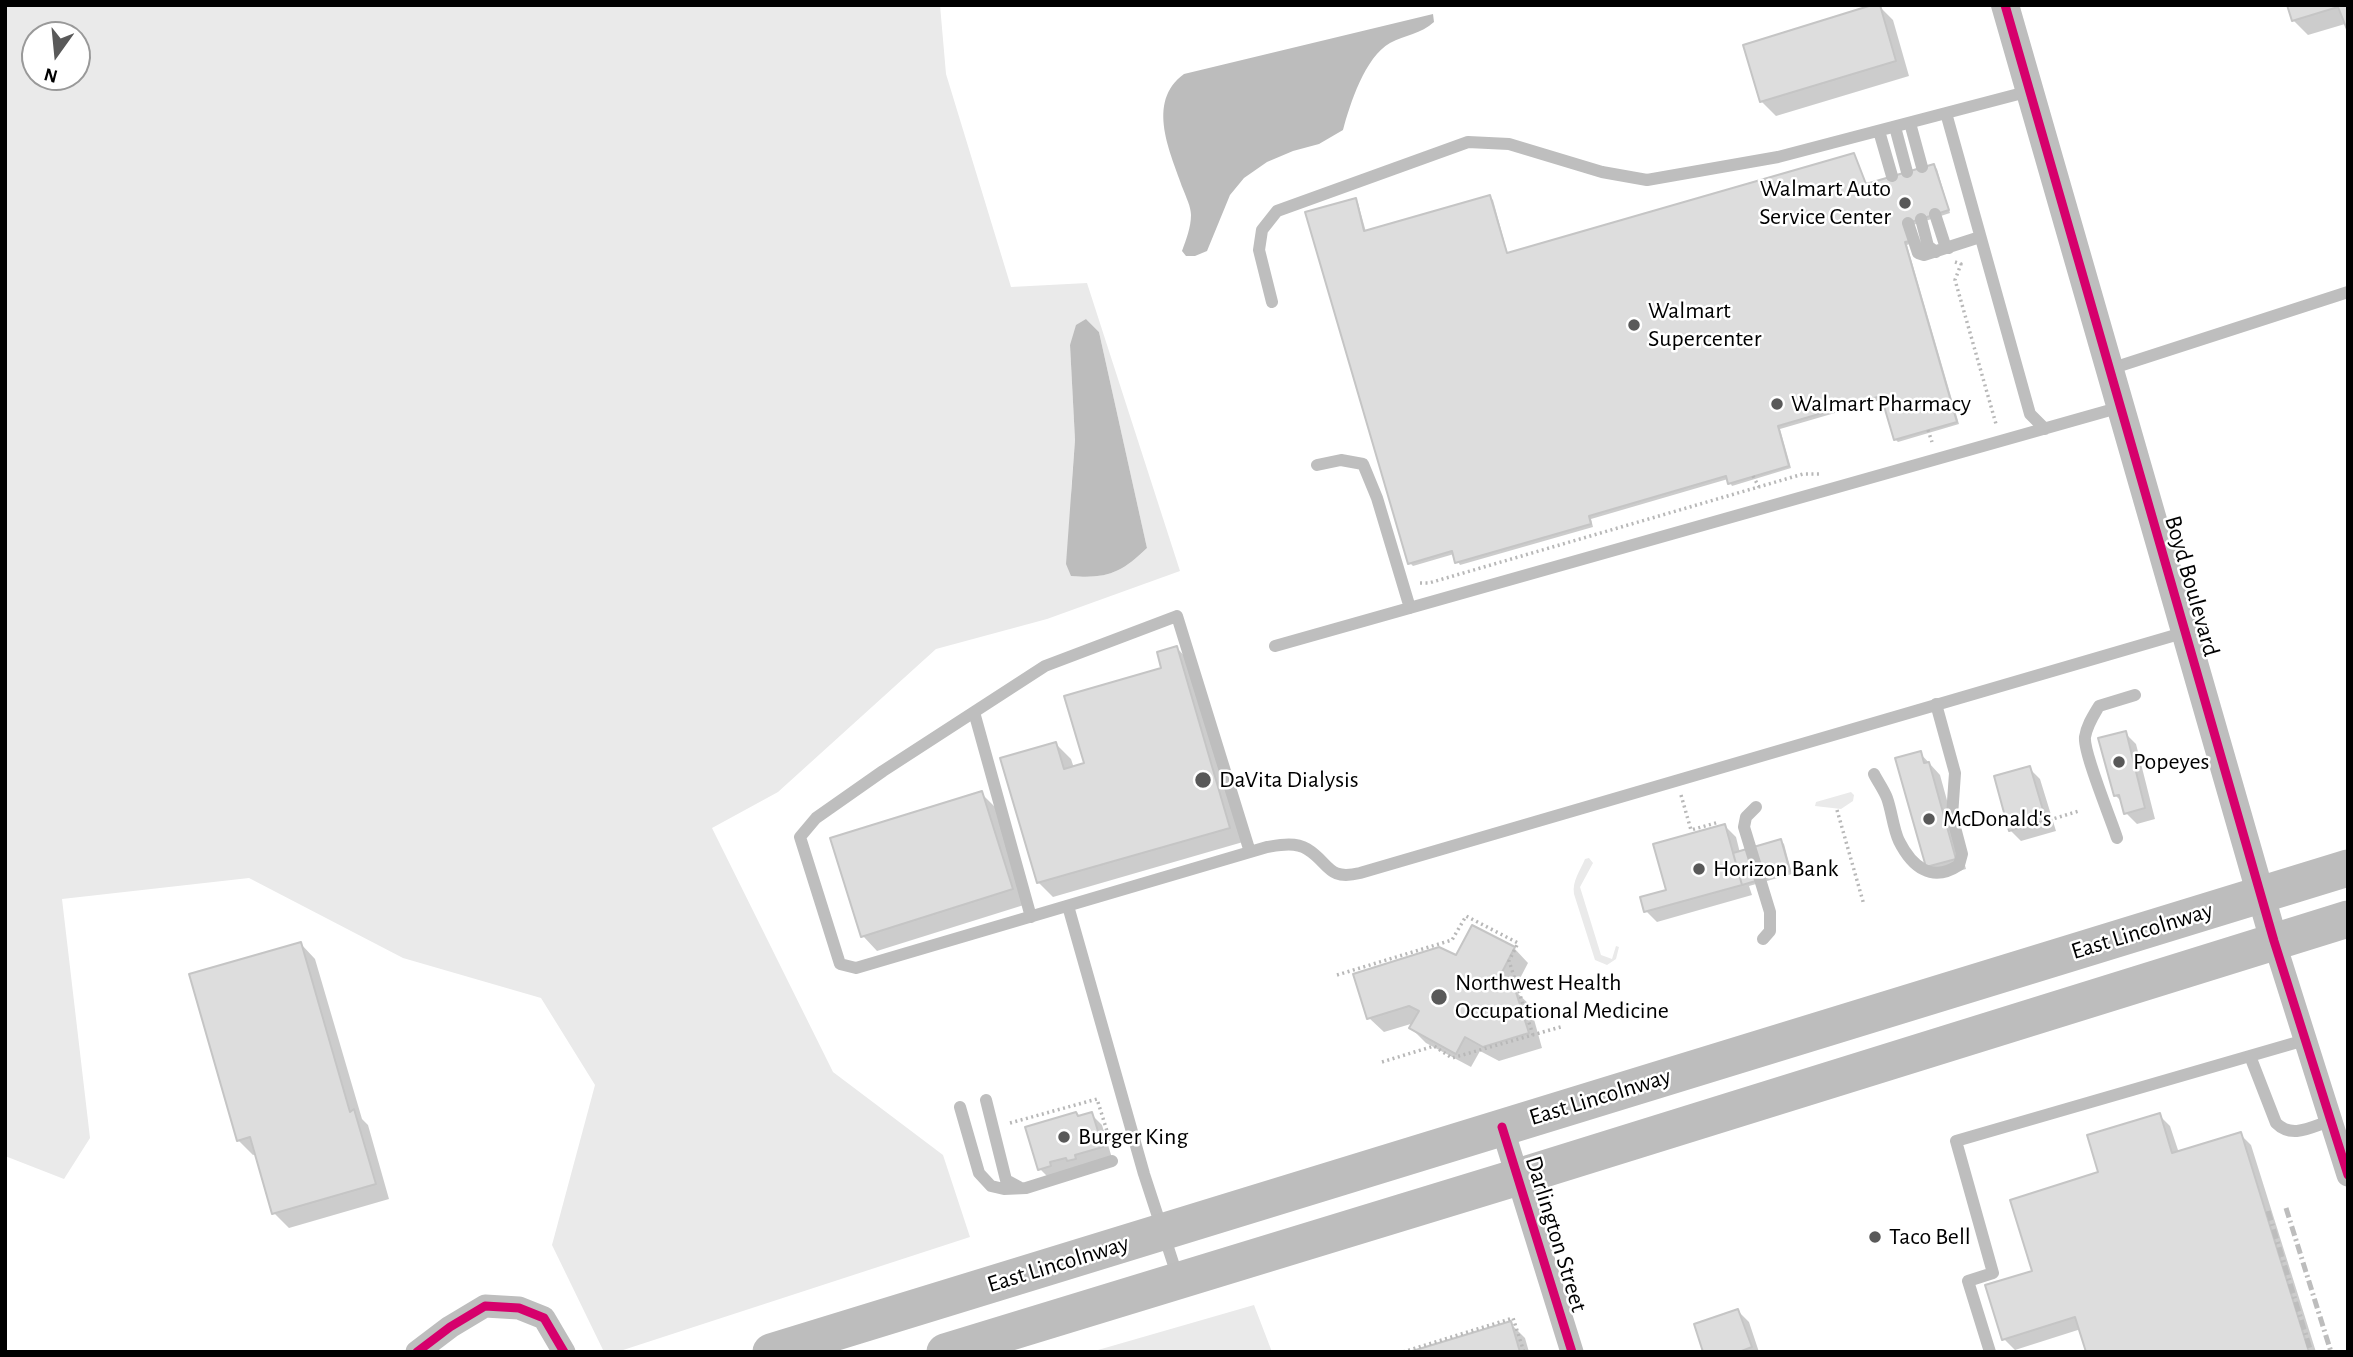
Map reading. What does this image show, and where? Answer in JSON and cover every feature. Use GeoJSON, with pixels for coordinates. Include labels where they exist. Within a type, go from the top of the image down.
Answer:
{"type":"FeatureCollection","features":[{"type":"Feature","properties":{"kind":"main road","name":"East Lincolnway"},"geometry":{"type":"LineString","coordinates":[[771,1352],[2348,868]]}},
{"type":"Feature","properties":{"kind":"main road","name":"East Lincolnway"},"geometry":{"type":"LineString","coordinates":[[945,1352],[2348,919]]}},
{"type":"Feature","properties":{"kind":"main road"},"geometry":{"type":"LineString","coordinates":[[1779,1042],[1795,1091]]}},
{"type":"Feature","properties":{"kind":"street","name":"Boyd Boulevard"},"geometry":{"type":"LineString","coordinates":[[2005,5],[2274,941],[2348,1175]]}},
{"type":"Feature","properties":{"kind":"street","name":"Darlington Street"},"geometry":{"type":"LineString","coordinates":[[1502,1127],[1572,1352]]}},
{"type":"Feature","properties":{"kind":"street"},"geometry":{"type":"LineString","coordinates":[[417,1352],[450,1327],[485,1306],[519,1308],[544,1318],[564,1352]]}},
{"type":"Feature","properties":{"kind":"lane"},"geometry":{"type":"LineString","coordinates":[[1272,302],[1259,250],[1262,230],[1276,211],[1468,142],[1509,144],[1602,172],[1647,180],[1778,157],[2029,91]]}},
{"type":"Feature","properties":{"kind":"lane"},"geometry":{"type":"LineString","coordinates":[[1946,113],[2030,414],[2045,429]]}},
{"type":"Feature","properties":{"kind":"lane"},"geometry":{"type":"LineString","coordinates":[[1910,123],[1922,167]]}},
{"type":"Feature","properties":{"kind":"lane"},"geometry":{"type":"LineString","coordinates":[[1895,127],[1908,172]]}},
{"type":"Feature","properties":{"kind":"lane"},"geometry":{"type":"LineString","coordinates":[[1879,131],[1892,176]]}},
{"type":"Feature","properties":{"kind":"lane"},"geometry":{"type":"LineString","coordinates":[[1935,215],[1945,245],[1942,250]]}},
{"type":"Feature","properties":{"kind":"lane"},"geometry":{"type":"LineString","coordinates":[[1921,219],[1928,246],[1942,250]]}},
{"type":"Feature","properties":{"kind":"lane"},"geometry":{"type":"LineString","coordinates":[[1908,223],[1918,253],[1924,255],[1980,237]]}},
{"type":"Feature","properties":{"kind":"lane"},"geometry":{"type":"LineString","coordinates":[[2110,369],[2348,292]]}},
{"type":"Feature","properties":{"kind":"lane"},"geometry":{"type":"LineString","coordinates":[[1275,646],[2121,407]]}},
{"type":"Feature","properties":{"kind":"lane"},"geometry":{"type":"LineString","coordinates":[[1317,465],[1341,460],[1363,464],[1377,498],[1410,608]]}},
{"type":"Feature","properties":{"kind":"lane"},"geometry":{"type":"LineString","coordinates":[[1250,852],[1177,616],[1045,666],[827,810],[816,818],[800,837],[840,964],[856,968],[1250,852],[1286,844],[1305,848],[1335,874],[1347,876],[2186,632]]}},
{"type":"Feature","properties":{"kind":"lane"},"geometry":{"type":"LineString","coordinates":[[2118,838],[2092,767],[2085,739],[2099,706],[2134,695]]}},
{"type":"Feature","properties":{"kind":"lane"},"geometry":{"type":"LineString","coordinates":[[1874,774],[1886,795],[1899,841],[1921,869],[1931,874],[1947,873],[1959,865],[1962,854],[1952,816],[1955,773],[1936,704]]}},
{"type":"Feature","properties":{"kind":"lane"},"geometry":{"type":"LineString","coordinates":[[974,712],[1031,917]]}},
{"type":"Feature","properties":{"kind":"lane"},"geometry":{"type":"LineString","coordinates":[[1756,807],[1746,817],[1744,827],[1770,912],[1770,930],[1763,939]]}},
{"type":"Feature","properties":{"kind":"lane"},"geometry":{"type":"LineString","coordinates":[[1068,906],[1161,1232],[1179,1280]]}},
{"type":"Feature","properties":{"kind":"lane"},"geometry":{"type":"LineString","coordinates":[[1990,1352],[1968,1281],[1993,1273],[1956,1141],[2305,1040]]}},
{"type":"Feature","properties":{"kind":"lane"},"geometry":{"type":"LineString","coordinates":[[2250,1056],[2276,1123],[2282,1129],[2292,1133],[2330,1121]]}},
{"type":"Feature","properties":{"kind":"lane"},"geometry":{"type":"LineString","coordinates":[[986,1100],[1006,1180],[1021,1188]]}},
{"type":"Feature","properties":{"kind":"lane"},"geometry":{"type":"LineString","coordinates":[[960,1107],[978,1172],[991,1185],[1004,1189],[1021,1188],[1112,1154]]}},
{"type":"Feature","properties":{"kind":"path"},"geometry":{"type":"LineString","coordinates":[[1961,264],[1955,280],[1996,424],[2007,421]]}},
{"type":"Feature","properties":{"kind":"path"},"geometry":{"type":"LineString","coordinates":[[1928,430],[1932,442]]}},
{"type":"Feature","properties":{"kind":"path"},"geometry":{"type":"LineString","coordinates":[[1404,586],[1430,583],[1802,474],[1820,474]]}},
{"type":"Feature","properties":{"kind":"path"},"geometry":{"type":"LineString","coordinates":[[1753,476],[1759,487]]}},
{"type":"Feature","properties":{"kind":"path"},"geometry":{"type":"LineString","coordinates":[[1677,780],[1691,830],[1719,822]]}},
{"type":"Feature","properties":{"kind":"path"},"geometry":{"type":"LineString","coordinates":[[1837,810],[1864,905]]}},
{"type":"Feature","properties":{"kind":"path"},"geometry":{"type":"LineString","coordinates":[[2023,828],[2079,811]]}},
{"type":"Feature","properties":{"kind":"path"},"geometry":{"type":"LineString","coordinates":[[1337,975],[1452,940],[1466,916],[1518,943],[1509,961],[1533,1034]]}},
{"type":"Feature","properties":{"kind":"path"},"geometry":{"type":"LineString","coordinates":[[1382,1062],[1434,1046],[1452,1058],[1564,1026]]}},
{"type":"Feature","properties":{"kind":"path"},"geometry":{"type":"LineString","coordinates":[[1010,1123],[1097,1100],[1112,1154]]}},
{"type":"Feature","properties":{"kind":"path"},"geometry":{"type":"LineString","coordinates":[[1404,1352],[1513,1318],[1524,1352]]}},
{"type":"Feature","properties":{"kind":"shaded area"},"geometry":{"type":"Polygon","coordinates":[[[5,5],[940,5],[946,74],[1011,287],[1087,283],[1180,571],[1047,619],[936,649],[778,792],[712,828],[833,1072],[943,1155],[970,1237],[617,1352],[604,1352],[552,1245],[595,1085],[541,998],[403,958],[249,878],[62,899],[90,1138],[64,1179],[5,1156],[5,5]],[[1086,319],[1070,345],[1075,440],[1071,492],[1071,576],[1084,577],[1113,572],[1121,569],[1147,548],[1099,332],[1086,319]]]}},
{"type":"Feature","properties":{"kind":"shaded area"},"geometry":{"type":"Polygon","coordinates":[[[1433,14],[1434,22],[1429,26],[1390,43],[1373,59],[1354,95],[1343,130],[1319,144],[1267,162],[1244,178],[1230,195],[1207,251],[1186,256],[1182,251],[1191,212],[1168,145],[1163,113],[1172,86],[1184,74],[1433,14]]]}},
{"type":"Feature","properties":{"kind":"shaded area"},"geometry":{"type":"Polygon","coordinates":[[[1086,319],[1099,332],[1147,548],[1121,569],[1104,575],[1084,577],[1071,576],[1066,564],[1075,440],[1070,345],[1076,325],[1086,319]]]}},
{"type":"Feature","properties":{"kind":"shaded area"},"geometry":{"type":"Polygon","coordinates":[[[1851,792],[1854,795],[1853,801],[1841,809],[1815,806],[1816,802],[1851,792]]]}},
{"type":"Feature","properties":{"kind":"shaded area"},"geometry":{"type":"Polygon","coordinates":[[[1589,858],[1593,863],[1580,887],[1601,955],[1612,959],[1616,946],[1619,947],[1616,959],[1607,965],[1595,960],[1574,894],[1577,876],[1585,859],[1589,858]]]}},
{"type":"Feature","properties":{"kind":"shaded area"},"geometry":{"type":"Polygon","coordinates":[[[1254,1305],[1272,1352],[1091,1352],[1254,1305]]]}},
{"type":"Feature","properties":{"kind":"building"},"geometry":{"type":"Polygon","coordinates":[[[1872,5],[1880,5],[1896,61],[1760,102],[1743,45],[1872,5]]]}},
{"type":"Feature","properties":{"kind":"building"},"geometry":{"type":"Polygon","coordinates":[[[2287,5],[2348,5],[2348,32],[2338,7],[2292,21],[2287,5]]]}},
{"type":"Feature","properties":{"kind":"building","name":"Walmart Supercenter"},"geometry":{"type":"Polygon","coordinates":[[[1854,153],[1866,184],[1934,164],[1949,210],[1905,224],[1910,241],[1905,242],[1957,422],[1894,440],[1881,396],[1778,426],[1789,466],[1728,484],[1726,476],[1589,516],[1591,524],[1455,563],[1452,551],[1408,564],[1305,212],[1356,198],[1364,231],[1490,195],[1507,253],[1854,153]]]}},
{"type":"Feature","properties":{"kind":"building"},"geometry":{"type":"Polygon","coordinates":[[[1177,646],[1230,828],[1037,883],[1000,758],[1056,742],[1064,769],[1084,763],[1064,696],[1161,668],[1157,652],[1177,646]]]}},
{"type":"Feature","properties":{"kind":"building","name":"Popeyes"},"geometry":{"type":"Polygon","coordinates":[[[2126,731],[2145,808],[2124,814],[2119,795],[2114,796],[2098,738],[2126,731]]]}},
{"type":"Feature","properties":{"kind":"building","name":"McDonald's"},"geometry":{"type":"Polygon","coordinates":[[[1921,751],[1924,763],[1929,762],[1956,859],[1926,867],[1895,758],[1921,751]]]}},
{"type":"Feature","properties":{"kind":"building"},"geometry":{"type":"Polygon","coordinates":[[[2030,766],[2046,820],[2009,831],[1994,776],[2030,766]]]}},
{"type":"Feature","properties":{"kind":"building"},"geometry":{"type":"Polygon","coordinates":[[[982,791],[1013,889],[861,937],[830,838],[982,791]]]}},
{"type":"Feature","properties":{"kind":"building","name":"Horizon Bank"},"geometry":{"type":"Polygon","coordinates":[[[1725,824],[1742,885],[1644,912],[1640,897],[1666,890],[1653,844],[1725,824]]]}},
{"type":"Feature","properties":{"kind":"building"},"geometry":{"type":"Polygon","coordinates":[[[1781,839],[1790,871],[1742,885],[1733,853],[1781,839]]]}},
{"type":"Feature","properties":{"kind":"building","name":"Northwest Health Occupational Medicine"},"geometry":{"type":"Polygon","coordinates":[[[1472,925],[1515,947],[1498,980],[1515,989],[1529,1033],[1483,1047],[1465,1037],[1456,1054],[1409,1028],[1419,1011],[1409,1006],[1367,1019],[1353,974],[1439,947],[1456,955],[1472,925]]]}},
{"type":"Feature","properties":{"kind":"building"},"geometry":{"type":"Polygon","coordinates":[[[301,942],[350,1112],[354,1109],[376,1184],[272,1214],[250,1137],[237,1141],[189,974],[301,942]]]}},
{"type":"Feature","properties":{"kind":"building","name":"Burger King"},"geometry":{"type":"Polygon","coordinates":[[[1076,1112],[1078,1116],[1092,1112],[1103,1147],[1075,1155],[1076,1159],[1067,1161],[1066,1158],[1050,1162],[1051,1166],[1038,1170],[1025,1127],[1076,1112]]]}},
{"type":"Feature","properties":{"kind":"building"},"geometry":{"type":"Polygon","coordinates":[[[2160,1113],[2172,1153],[2241,1132],[2309,1352],[2086,1352],[2075,1317],[2002,1340],[1985,1285],[2032,1271],[2010,1200],[2098,1172],[2087,1135],[2160,1113]]]}},
{"type":"Feature","properties":{"kind":"building"},"geometry":{"type":"Polygon","coordinates":[[[1738,1309],[1752,1347],[1739,1352],[1703,1352],[1694,1324],[1738,1309]]]}},
{"type":"Feature","properties":{"kind":"building"},"geometry":{"type":"Polygon","coordinates":[[[1511,1321],[1520,1352],[1409,1352],[1511,1321]]]}},
{"type":"Feature","properties":{"kind":"railway"},"geometry":{"type":"LineString","coordinates":[[2286,1208],[2331,1352]]}},
{"type":"Feature","properties":{"kind":"railway"},"geometry":{"type":"LineString","coordinates":[[2268,1211],[2311,1352]]}},
{"type":"Feature","properties":{"kind":"cycle path"},"geometry":{"type":"LineString","coordinates":[[2005,5],[2274,941],[2348,1175]]}},
{"type":"Feature","properties":{"kind":"cycle path"},"geometry":{"type":"LineString","coordinates":[[1502,1127],[1572,1352]]}},
{"type":"Feature","properties":{"kind":"cycle path"},"geometry":{"type":"LineString","coordinates":[[417,1352],[450,1327],[485,1306],[519,1308],[544,1318],[564,1352]]}},
{"type":"Feature","properties":{"kind":"place","name":"Walmart Auto Service Center"},"geometry":{"type":"Point","coordinates":[1905,203]}},
{"type":"Feature","properties":{"kind":"place","name":"Walmart Supercenter"},"geometry":{"type":"Point","coordinates":[1634,325]}},
{"type":"Feature","properties":{"kind":"place","name":"Walmart Pharmacy"},"geometry":{"type":"Point","coordinates":[1777,404]}},
{"type":"Feature","properties":{"kind":"place","name":"Popeyes"},"geometry":{"type":"Point","coordinates":[2119,762]}},
{"type":"Feature","properties":{"kind":"place","name":"DaVita Dialysis"},"geometry":{"type":"Point","coordinates":[1203,780]}},
{"type":"Feature","properties":{"kind":"place","name":"McDonald's"},"geometry":{"type":"Point","coordinates":[1929,819]}},
{"type":"Feature","properties":{"kind":"place","name":"Horizon Bank"},"geometry":{"type":"Point","coordinates":[1699,869]}},
{"type":"Feature","properties":{"kind":"place","name":"Northwest Health Occupational Medicine"},"geometry":{"type":"Point","coordinates":[1439,997]}},
{"type":"Feature","properties":{"kind":"place","name":"Burger King"},"geometry":{"type":"Point","coordinates":[1064,1137]}},
{"type":"Feature","properties":{"kind":"place","name":"Taco Bell"},"geometry":{"type":"Point","coordinates":[1875,1237]}}]}
